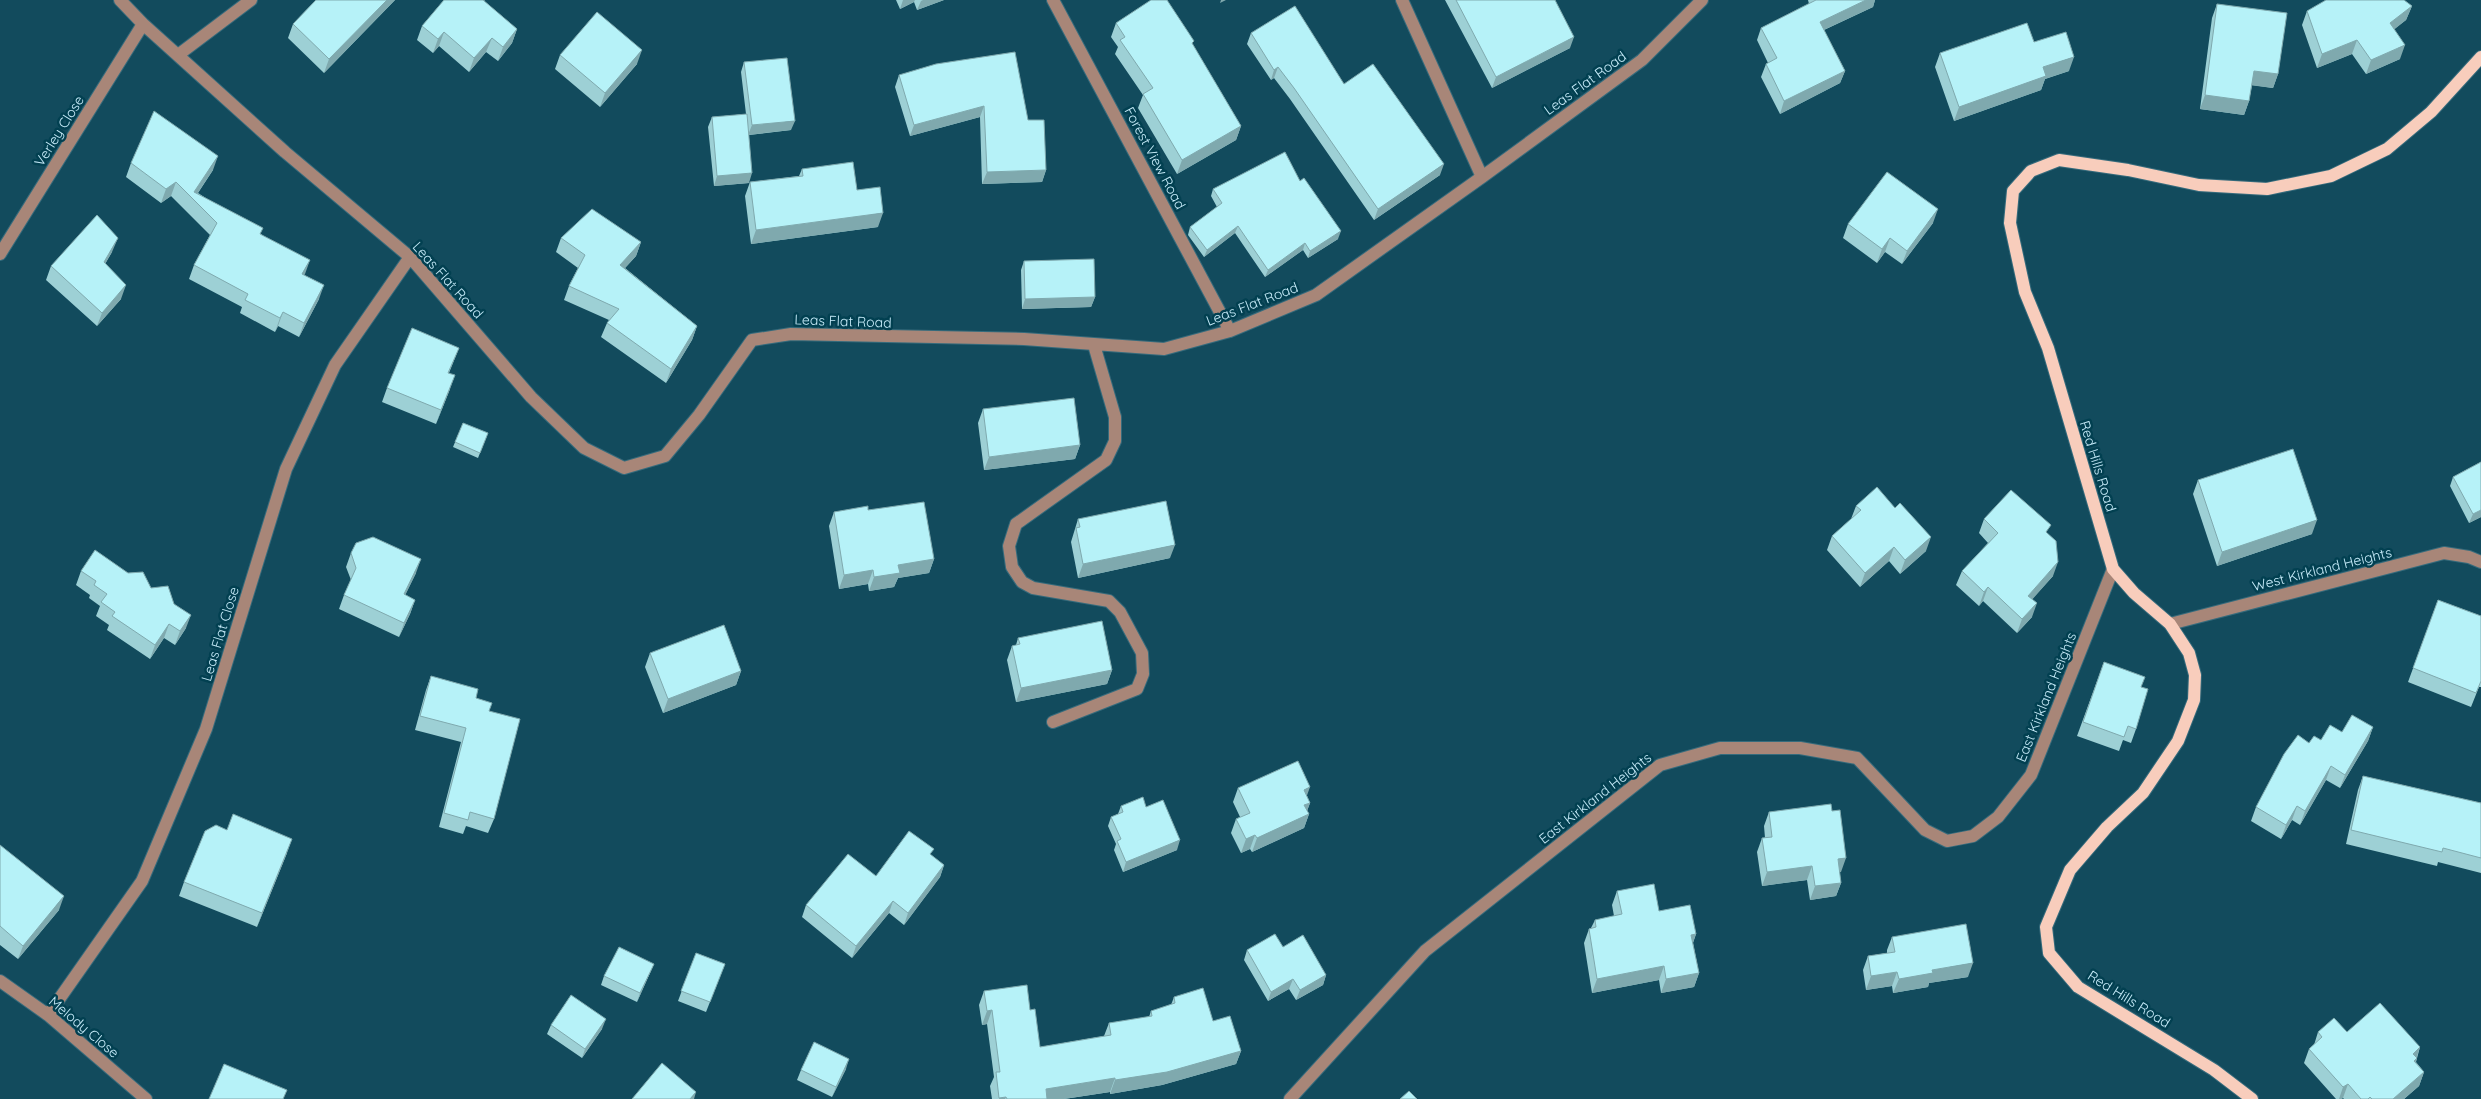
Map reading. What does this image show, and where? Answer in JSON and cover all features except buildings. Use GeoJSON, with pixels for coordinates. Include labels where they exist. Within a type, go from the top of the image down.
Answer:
{"type":"FeatureCollection","features":[{"type":"Feature","properties":{"kind":"main road","name":"Red Hills Road"},"geometry":{"type":"LineString","coordinates":[[2252,1099],[2214,1070],[2078,987],[2049,954],[2046,927],[2070,870],[2106,827],[2143,794],[2178,741],[2194,700],[2195,675],[2189,652],[2170,624],[2134,593],[2113,569],[2048,348],[2024,292],[2010,223],[2013,191],[2031,171],[2059,160],[2128,170],[2199,185],[2267,189],[2331,176],[2387,149],[2431,112],[2481,57]]}},
{"type":"Feature","properties":{"kind":"street","name":"Leas Flat Road"},"geometry":{"type":"LineString","coordinates":[[120,0],[142,24],[285,152],[410,257],[531,397],[584,448],[624,468],[665,456],[699,415],[752,340],[791,334],[1024,339],[1164,349],[1230,331],[1316,295],[1642,60],[1702,0]]}},
{"type":"Feature","properties":{"kind":"street"},"geometry":{"type":"LineString","coordinates":[[178,55],[252,0]]}},
{"type":"Feature","properties":{"kind":"street","name":"Forest View Road"},"geometry":{"type":"LineString","coordinates":[[1053,0],[1230,331]]}},
{"type":"Feature","properties":{"kind":"street"},"geometry":{"type":"LineString","coordinates":[[1402,0],[1482,177]]}},
{"type":"Feature","properties":{"kind":"street","name":"Verley Close"},"geometry":{"type":"LineString","coordinates":[[0,254],[142,24]]}},
{"type":"Feature","properties":{"kind":"street","name":"Leas Flat Close"},"geometry":{"type":"LineString","coordinates":[[48,1015],[142,881],[206,729],[286,470],[335,365],[410,257]]}},
{"type":"Feature","properties":{"kind":"street"},"geometry":{"type":"LineString","coordinates":[[1053,722],[1137,689],[1143,674],[1142,653],[1120,612],[1109,601],[1033,588],[1022,582],[1012,567],[1009,546],[1016,524],[1106,460],[1115,441],[1115,417],[1094,345]]}},
{"type":"Feature","properties":{"kind":"street","name":"West Kirkland Heights"},"geometry":{"type":"LineString","coordinates":[[2170,624],[2444,553],[2469,557],[2481,562]]}},
{"type":"Feature","properties":{"kind":"street","name":"East Kirkland Heights"},"geometry":{"type":"LineString","coordinates":[[1290,1099],[1424,951],[1660,765],[1720,748],[1800,748],[1857,758],[1925,830],[1947,841],[1973,836],[1998,816],[2030,775],[2113,569]]}},
{"type":"Feature","properties":{"kind":"street","name":"Melody Close"},"geometry":{"type":"LineString","coordinates":[[0,980],[48,1015],[146,1099]]}}]}
